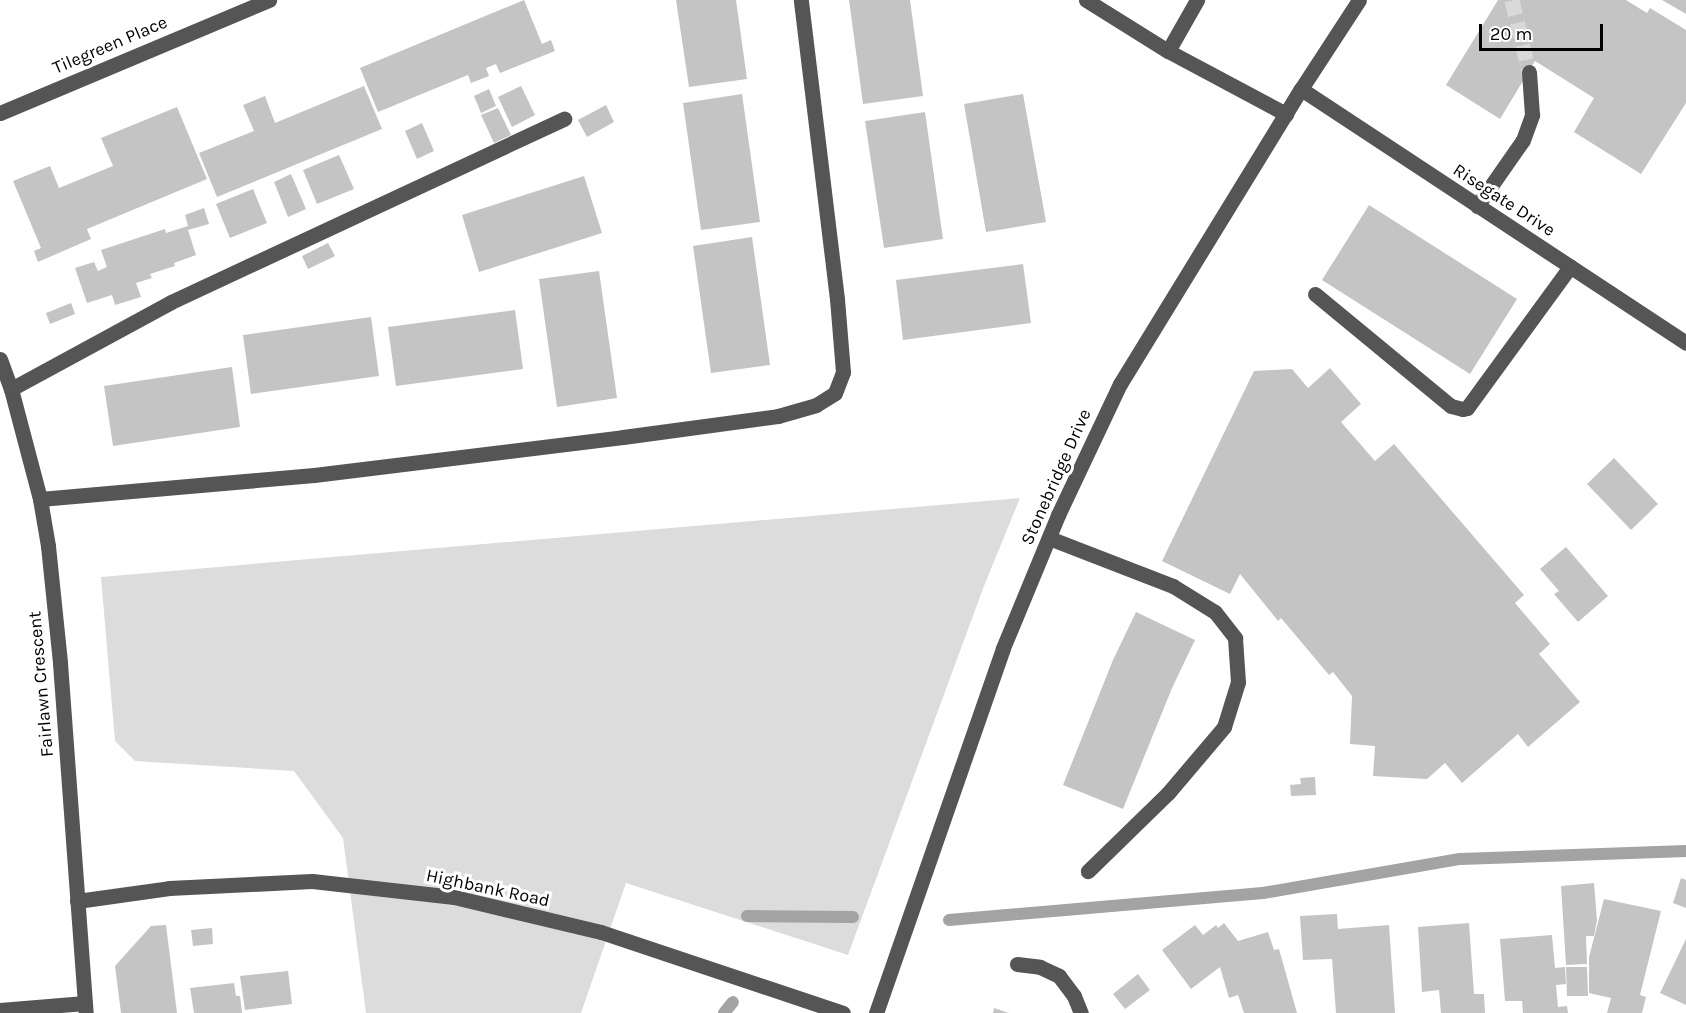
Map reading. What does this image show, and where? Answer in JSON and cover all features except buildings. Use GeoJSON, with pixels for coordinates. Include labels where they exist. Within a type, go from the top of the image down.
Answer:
{"type":"FeatureCollection","features":[{"type":"Feature","properties":{"kind":"street","name":"Tilegreen Place"},"geometry":{"type":"LineString","coordinates":[[0,113],[269,0]]}},
{"type":"Feature","properties":{"kind":"street"},"geometry":{"type":"LineString","coordinates":[[40,499],[314,475],[623,437],[778,416],[816,405],[835,393],[843,372],[838,309],[801,0]]}},
{"type":"Feature","properties":{"kind":"street"},"geometry":{"type":"LineString","coordinates":[[1086,0],[1168,51],[1286,114]]}},
{"type":"Feature","properties":{"kind":"street"},"geometry":{"type":"LineString","coordinates":[[1168,51],[1197,0]]}},
{"type":"Feature","properties":{"kind":"street","name":"Stonebridge Drive"},"geometry":{"type":"LineString","coordinates":[[876,1013],[1003,648],[1049,538],[1120,384],[1301,89],[1359,0]]}},
{"type":"Feature","properties":{"kind":"street"},"geometry":{"type":"LineString","coordinates":[[1477,206],[1523,140],[1532,116],[1529,72]]}},
{"type":"Feature","properties":{"kind":"street","name":"Risegate Drive"},"geometry":{"type":"LineString","coordinates":[[1301,89],[1686,343]]}},
{"type":"Feature","properties":{"kind":"street"},"geometry":{"type":"LineString","coordinates":[[11,389],[171,302],[564,119]]}},
{"type":"Feature","properties":{"kind":"street"},"geometry":{"type":"LineString","coordinates":[[1315,294],[1451,405],[1463,409],[1474,399],[1570,267]]}},
{"type":"Feature","properties":{"kind":"street","name":"Fairlawn Crescent"},"geometry":{"type":"LineString","coordinates":[[0,359],[11,389],[40,499],[48,546],[60,663],[85,1008]]}},
{"type":"Feature","properties":{"kind":"street"},"geometry":{"type":"LineString","coordinates":[[1049,538],[1173,586],[1215,612],[1235,638],[1238,682],[1224,727],[1168,793],[1088,871]]}},
{"type":"Feature","properties":{"kind":"street","name":"Highbank Road"},"geometry":{"type":"LineString","coordinates":[[77,901],[169,888],[312,881],[454,897],[601,932],[843,1013]]}},
{"type":"Feature","properties":{"kind":"street"},"geometry":{"type":"LineString","coordinates":[[1017,964],[1040,967],[1059,976],[1074,996],[1081,1013]]}},
{"type":"Feature","properties":{"kind":"street"},"geometry":{"type":"LineString","coordinates":[[0,1010],[85,1008]]}},
{"type":"Feature","properties":{"kind":"shaded area"},"geometry":{"type":"Polygon","coordinates":[[[1020,498],[984,586],[848,955],[626,883],[581,1013],[366,1013],[343,838],[294,771],[135,761],[115,741],[101,577],[1020,498]]]}},
{"type":"Feature","properties":{"kind":"waterway"},"geometry":{"type":"LineString","coordinates":[[949,920],[1263,893],[1460,859],[1686,851]]}},
{"type":"Feature","properties":{"kind":"waterway"},"geometry":{"type":"LineString","coordinates":[[747,916],[853,917]]}},
{"type":"Feature","properties":{"kind":"waterway"},"geometry":{"type":"LineString","coordinates":[[724,1013],[733,1002]]}},
{"type":"Feature","properties":{"kind":"tunnel"},"geometry":{"type":"LineString","coordinates":[[1512,0],[1529,72]]}}]}
